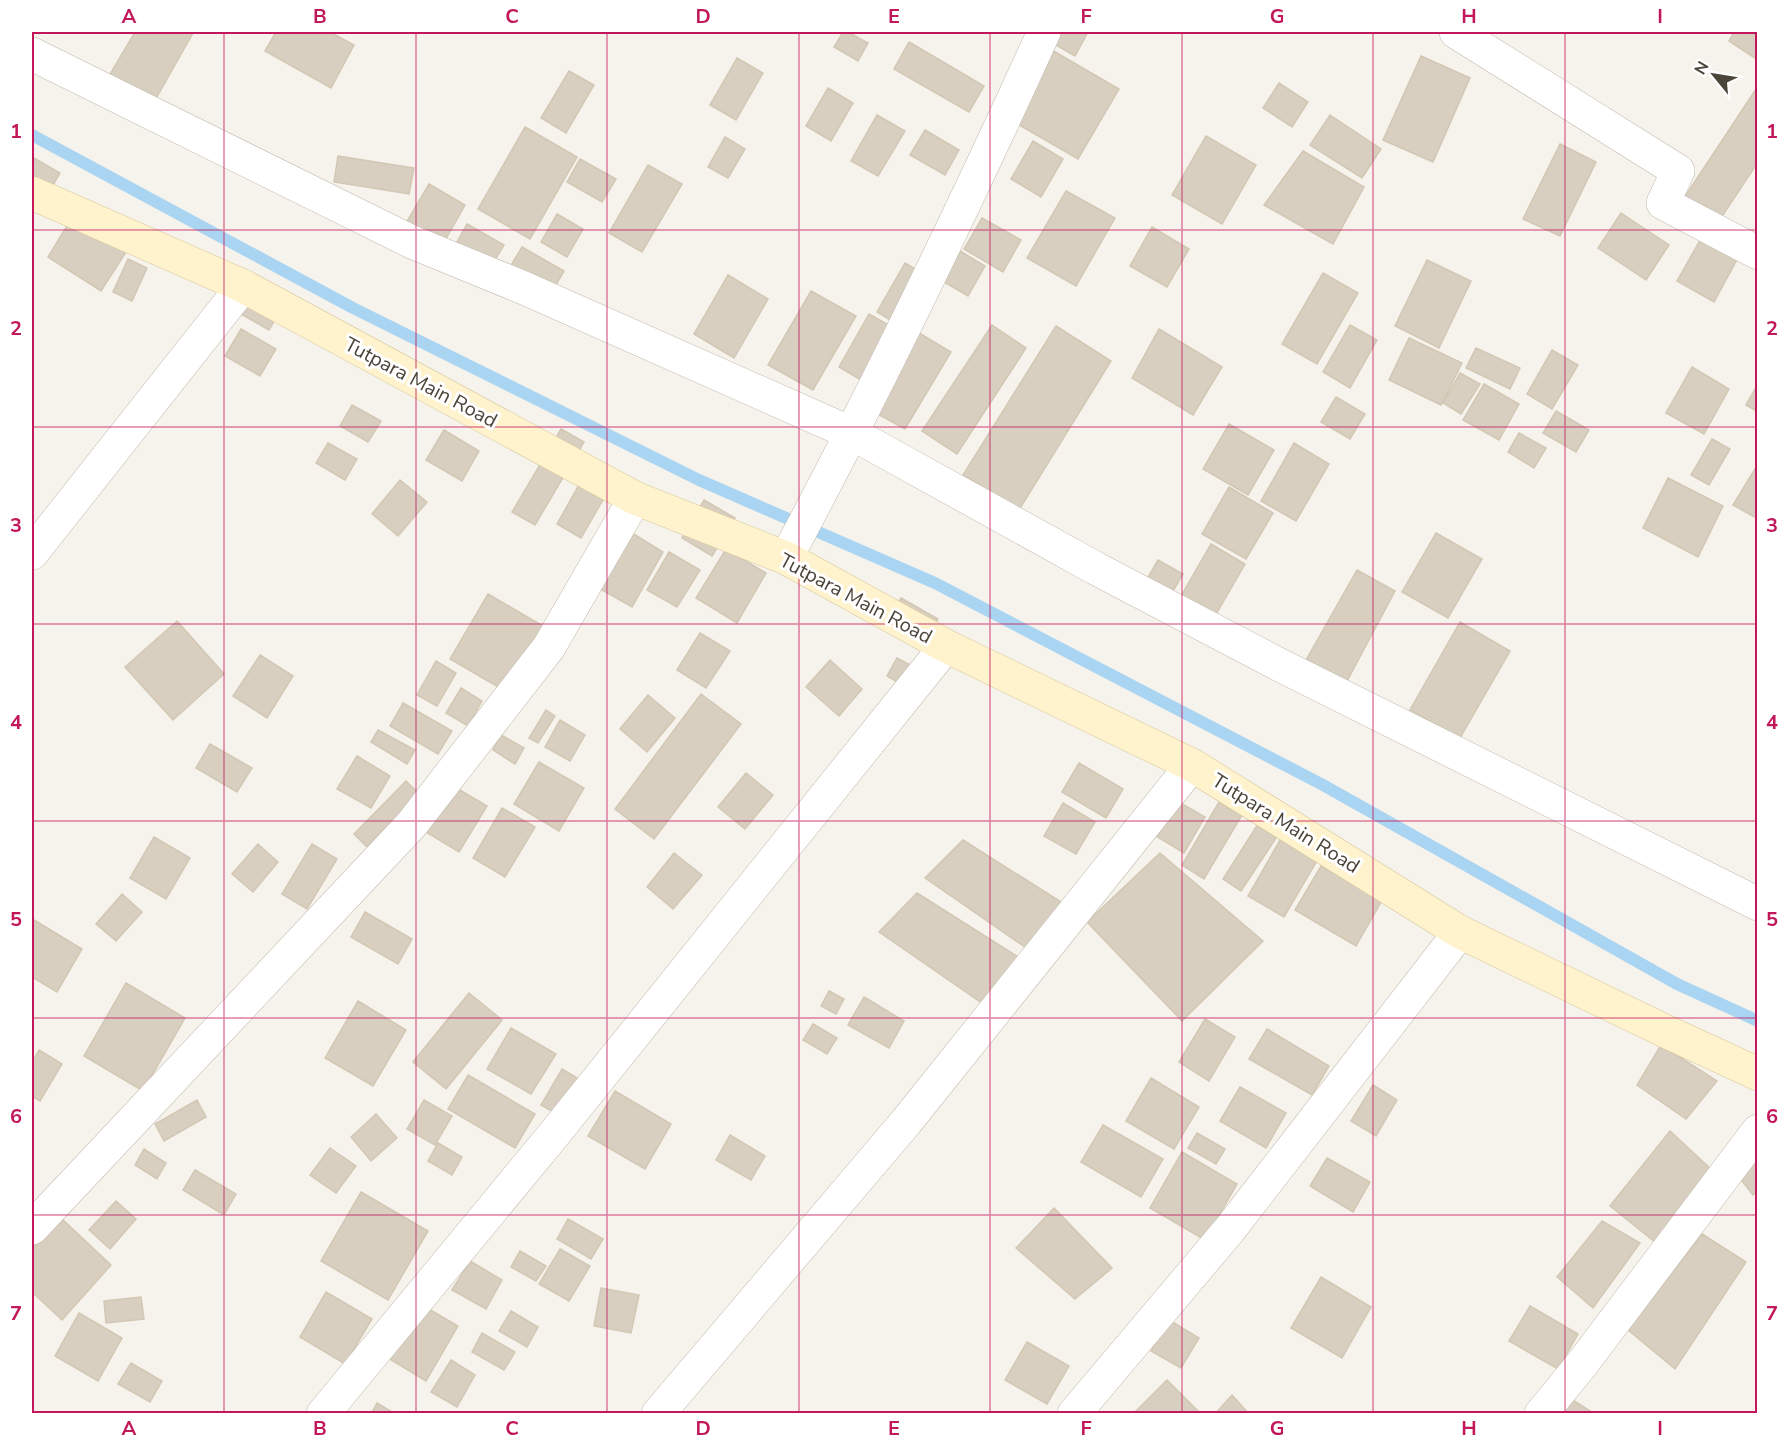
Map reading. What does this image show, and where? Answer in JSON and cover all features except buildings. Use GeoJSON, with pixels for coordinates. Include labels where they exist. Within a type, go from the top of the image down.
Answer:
{"type":"FeatureCollection","features":[{"type":"Feature","properties":{"kind":"street"},"geometry":{"type":"LineString","coordinates":[[786,558],[853,434],[980,172],[1044,32]]}},
{"type":"Feature","properties":{"kind":"street"},"geometry":{"type":"LineString","coordinates":[[1456,32],[1678,171],[1663,202],[1758,254]]}},
{"type":"Feature","properties":{"kind":"street"},"geometry":{"type":"LineString","coordinates":[[32,54],[412,242],[524,288],[853,434],[1095,568],[1276,663],[1758,904]]}},
{"type":"Feature","properties":{"kind":"street","name":"Tutpara Main Road"},"geometry":{"type":"LineString","coordinates":[[32,193],[243,286],[635,498],[786,558],[946,646],[1192,765],[1460,932],[1758,1074]]}},
{"type":"Feature","properties":{"kind":"street"},"geometry":{"type":"LineString","coordinates":[[32,553],[243,286]]}},
{"type":"Feature","properties":{"kind":"street"},"geometry":{"type":"LineString","coordinates":[[32,1228],[412,824],[549,647],[635,498]]}},
{"type":"Feature","properties":{"kind":"street"},"geometry":{"type":"LineString","coordinates":[[323,1413],[547,1142],[946,646]]}},
{"type":"Feature","properties":{"kind":"street"},"geometry":{"type":"LineString","coordinates":[[658,1413],[906,1122],[1192,765]]}},
{"type":"Feature","properties":{"kind":"street"},"geometry":{"type":"LineString","coordinates":[[1074,1413],[1230,1229],[1460,932]]}},
{"type":"Feature","properties":{"kind":"street"},"geometry":{"type":"LineString","coordinates":[[1541,1413],[1582,1364],[1758,1131]]}},
{"type":"Feature","properties":{"kind":"waterway"},"geometry":{"type":"LineString","coordinates":[[32,135],[353,308],[699,480],[935,583],[1323,785],[1677,984],[1758,1021]]}}]}
